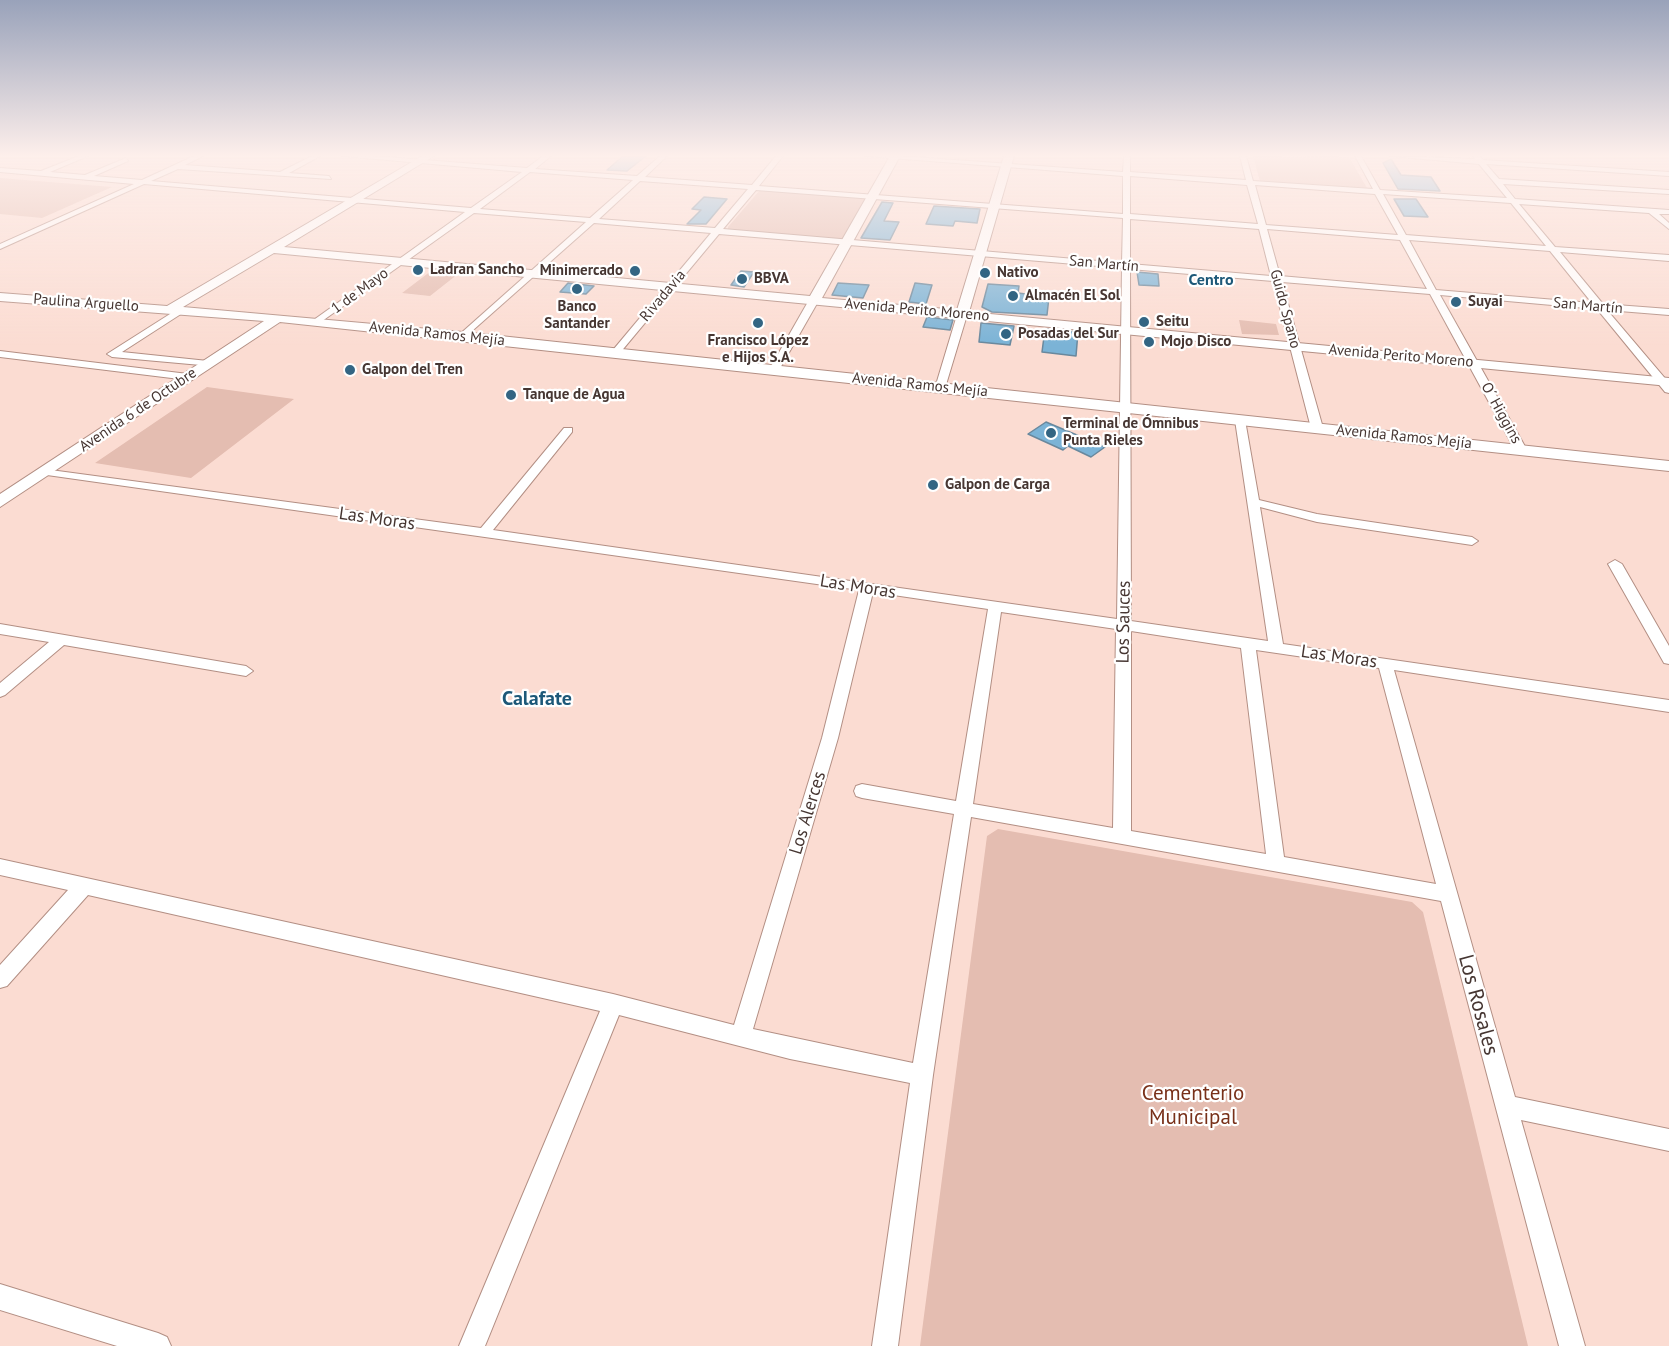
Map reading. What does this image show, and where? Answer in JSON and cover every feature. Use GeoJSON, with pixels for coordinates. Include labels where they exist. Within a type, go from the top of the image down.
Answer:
{"type":"FeatureCollection","features":[{"type":"Feature","properties":{"kind":"street"},"geometry":{"type":"LineString","coordinates":[[0,247],[62,219]]}},
{"type":"Feature","properties":{"kind":"street"},"geometry":{"type":"LineString","coordinates":[[208,364],[112,354],[176,309],[328,219]]}},
{"type":"Feature","properties":{"kind":"street","name":"1 de Mayo"},"geometry":{"type":"LineString","coordinates":[[318,321],[460,219]]}},
{"type":"Feature","properties":{"kind":"street","name":"San Martín"},"geometry":{"type":"LineString","coordinates":[[556,219],[1669,312]]}},
{"type":"Feature","properties":{"kind":"street"},"geometry":{"type":"LineString","coordinates":[[464,336],[595,219]]}},
{"type":"Feature","properties":{"kind":"street","name":"Rivadavia"},"geometry":{"type":"LineString","coordinates":[[616,352],[727,219]]}},
{"type":"Feature","properties":{"kind":"street"},"geometry":{"type":"LineString","coordinates":[[774,370],[860,219]]}},
{"type":"Feature","properties":{"kind":"street"},"geometry":{"type":"LineString","coordinates":[[940,388],[990,219]]}},
{"type":"Feature","properties":{"kind":"street","name":"Los Sauces"},"geometry":{"type":"LineString","coordinates":[[1122,836],[1127,219]]}},
{"type":"Feature","properties":{"kind":"street"},"geometry":{"type":"LineString","coordinates":[[1165,219],[1669,258]]}},
{"type":"Feature","properties":{"kind":"street","name":"Guido Spano"},"geometry":{"type":"LineString","coordinates":[[1260,219],[1317,428]]}},
{"type":"Feature","properties":{"kind":"street","name":"O´ Higgins"},"geometry":{"type":"LineString","coordinates":[[1393,219],[1521,450]]}},
{"type":"Feature","properties":{"kind":"street"},"geometry":{"type":"LineString","coordinates":[[1528,219],[1600,307],[1665,381]]}},
{"type":"Feature","properties":{"kind":"street","name":"Avenida Perito Moreno"},"geometry":{"type":"LineString","coordinates":[[279,248],[1665,381]]}},
{"type":"Feature","properties":{"kind":"street","name":"Paulina Arguello"},"geometry":{"type":"LineString","coordinates":[[0,297],[176,309]]}},
{"type":"Feature","properties":{"kind":"street","name":"Avenida Ramos Mejía"},"geometry":{"type":"LineString","coordinates":[[176,309],[464,336],[1669,466]]}},
{"type":"Feature","properties":{"kind":"street","name":"Avenida 6 de Octubre"},"geometry":{"type":"LineString","coordinates":[[0,502],[277,318]]}},
{"type":"Feature","properties":{"kind":"street"},"geometry":{"type":"LineString","coordinates":[[0,354],[188,377]]}},
{"type":"Feature","properties":{"kind":"street"},"geometry":{"type":"LineString","coordinates":[[1240,420],[1276,648]]}},
{"type":"Feature","properties":{"kind":"street"},"geometry":{"type":"LineString","coordinates":[[483,534],[568,430]]}},
{"type":"Feature","properties":{"kind":"street","name":"Las Moras"},"geometry":{"type":"LineString","coordinates":[[47,471],[867,587],[995,608],[1669,706]]}},
{"type":"Feature","properties":{"kind":"street"},"geometry":{"type":"LineString","coordinates":[[1253,502],[1317,518],[1472,542]]}},
{"type":"Feature","properties":{"kind":"street"},"geometry":{"type":"LineString","coordinates":[[1615,564],[1669,659]]}},
{"type":"Feature","properties":{"kind":"street","name":"Los Alerces"},"geometry":{"type":"LineString","coordinates":[[741,1036],[830,738],[867,587]]}},
{"type":"Feature","properties":{"kind":"street"},"geometry":{"type":"LineString","coordinates":[[885,1346],[922,1075],[995,608]]}},
{"type":"Feature","properties":{"kind":"street"},"geometry":{"type":"LineString","coordinates":[[0,629],[246,671]]}},
{"type":"Feature","properties":{"kind":"street"},"geometry":{"type":"LineString","coordinates":[[0,692],[62,639]]}},
{"type":"Feature","properties":{"kind":"street"},"geometry":{"type":"LineString","coordinates":[[1248,644],[1276,864]]}},
{"type":"Feature","properties":{"kind":"street","name":"Los Rosales"},"geometry":{"type":"LineString","coordinates":[[1385,664],[1572,1346]]}},
{"type":"Feature","properties":{"kind":"street"},"geometry":{"type":"LineString","coordinates":[[862,791],[1448,894]]}},
{"type":"Feature","properties":{"kind":"street"},"geometry":{"type":"LineString","coordinates":[[0,867],[613,1004],[790,1049],[922,1075]]}},
{"type":"Feature","properties":{"kind":"street"},"geometry":{"type":"LineString","coordinates":[[0,979],[85,885]]}},
{"type":"Feature","properties":{"kind":"street"},"geometry":{"type":"LineString","coordinates":[[472,1346],[613,1004]]}},
{"type":"Feature","properties":{"kind":"street"},"geometry":{"type":"LineString","coordinates":[[1506,1106],[1669,1140]]}},
{"type":"Feature","properties":{"kind":"street"},"geometry":{"type":"LineString","coordinates":[[0,1297],[158,1346]]}},
{"type":"Feature","properties":{"kind":"green space"},"geometry":{"type":"Polygon","coordinates":[[[735,219],[856,219],[845,239],[728,230],[735,219]]]}},
{"type":"Feature","properties":{"kind":"green space"},"geometry":{"type":"Polygon","coordinates":[[[435,268],[463,270],[430,296],[402,293],[435,268]]]}},
{"type":"Feature","properties":{"kind":"green space"},"geometry":{"type":"Polygon","coordinates":[[[1239,320],[1276,324],[1279,335],[1242,334],[1239,320]]]}},
{"type":"Feature","properties":{"kind":"green space"},"geometry":{"type":"Polygon","coordinates":[[[207,387],[294,399],[191,478],[95,463],[207,387]]]}},
{"type":"Feature","properties":{"kind":"green space","name":"Cementerio Municipal"},"geometry":{"type":"Polygon","coordinates":[[[998,829],[1412,902],[1423,912],[1528,1346],[920,1346],[987,836],[998,829]]]}},
{"type":"Feature","properties":{"kind":"building"},"geometry":{"type":"Polygon","coordinates":[[[692,219],[710,219],[706,224],[687,224],[692,219]]]}},
{"type":"Feature","properties":{"kind":"building"},"geometry":{"type":"Polygon","coordinates":[[[872,219],[899,222],[890,240],[861,238],[872,219]]]}},
{"type":"Feature","properties":{"kind":"building"},"geometry":{"type":"Polygon","coordinates":[[[928,219],[978,219],[977,223],[955,221],[953,226],[926,224],[928,219]]]}},
{"type":"Feature","properties":{"kind":"building","name":"BBVA"},"geometry":{"type":"Polygon","coordinates":[[[741,271],[754,272],[744,287],[731,285],[741,271]]]}},
{"type":"Feature","properties":{"kind":"building"},"geometry":{"type":"Polygon","coordinates":[[[1137,272],[1158,274],[1159,286],[1139,285],[1137,272]]]}},
{"type":"Feature","properties":{"kind":"building","name":"Banco Santander"},"geometry":{"type":"Polygon","coordinates":[[[568,283],[594,286],[586,294],[560,292],[568,283]]]}},
{"type":"Feature","properties":{"kind":"building"},"geometry":{"type":"Polygon","coordinates":[[[838,283],[869,285],[863,298],[832,295],[838,283]]]}},
{"type":"Feature","properties":{"kind":"building"},"geometry":{"type":"Polygon","coordinates":[[[915,283],[932,285],[926,304],[909,302],[915,283]]]}},
{"type":"Feature","properties":{"kind":"building"},"geometry":{"type":"Polygon","coordinates":[[[988,284],[1019,286],[1018,293],[1049,297],[1047,315],[992,312],[982,307],[988,284]]]}},
{"type":"Feature","properties":{"kind":"building"},"geometry":{"type":"Polygon","coordinates":[[[927,317],[953,320],[950,330],[923,327],[927,317]]]}},
{"type":"Feature","properties":{"kind":"building","name":"Posadas del Sur"},"geometry":{"type":"Polygon","coordinates":[[[981,323],[1014,326],[1010,345],[979,342],[981,323]]]}},
{"type":"Feature","properties":{"kind":"building"},"geometry":{"type":"Polygon","coordinates":[[[1045,329],[1078,332],[1076,356],[1042,352],[1045,329]]]}},
{"type":"Feature","properties":{"kind":"building","name":"Terminal de Ómnibus Punta Rieles"},"geometry":{"type":"Polygon","coordinates":[[[1046,422],[1105,447],[1091,457],[1068,446],[1063,450],[1028,434],[1046,422]]]}},
{"type":"Feature","properties":{"kind":"place","name":"Ladran Sancho"},"geometry":{"type":"Point","coordinates":[418,270]}},
{"type":"Feature","properties":{"kind":"place","name":"Minimercado"},"geometry":{"type":"Point","coordinates":[635,271]}},
{"type":"Feature","properties":{"kind":"place","name":"Nativo"},"geometry":{"type":"Point","coordinates":[985,273]}},
{"type":"Feature","properties":{"kind":"place","name":"BBVA"},"geometry":{"type":"Point","coordinates":[742,279]}},
{"type":"Feature","properties":{"kind":"place","name":"Banco Santander"},"geometry":{"type":"Point","coordinates":[577,289]}},
{"type":"Feature","properties":{"kind":"place","name":"Almacén El Sol"},"geometry":{"type":"Point","coordinates":[1013,296]}},
{"type":"Feature","properties":{"kind":"place","name":"Suyai"},"geometry":{"type":"Point","coordinates":[1456,302]}},
{"type":"Feature","properties":{"kind":"place","name":"Seitu"},"geometry":{"type":"Point","coordinates":[1144,322]}},
{"type":"Feature","properties":{"kind":"place","name":"Francisco López e Hijos S.A."},"geometry":{"type":"Point","coordinates":[758,323]}},
{"type":"Feature","properties":{"kind":"place","name":"Posadas del Sur"},"geometry":{"type":"Point","coordinates":[1006,334]}},
{"type":"Feature","properties":{"kind":"place","name":"Mojo Disco"},"geometry":{"type":"Point","coordinates":[1149,342]}},
{"type":"Feature","properties":{"kind":"place","name":"Galpon del Tren"},"geometry":{"type":"Point","coordinates":[350,370]}},
{"type":"Feature","properties":{"kind":"place","name":"Tanque de Agua"},"geometry":{"type":"Point","coordinates":[511,395]}},
{"type":"Feature","properties":{"kind":"place","name":"Terminal de Ómnibus Punta Rieles"},"geometry":{"type":"Point","coordinates":[1051,433]}},
{"type":"Feature","properties":{"kind":"place","name":"Galpon de Carga"},"geometry":{"type":"Point","coordinates":[933,485]}},
{"type":"Feature","properties":{"kind":"district","name":"Centro"},"geometry":{"type":"Point","coordinates":[1211,280]}},
{"type":"Feature","properties":{"kind":"district","name":"Calafate"},"geometry":{"type":"Point","coordinates":[537,699]}}]}
